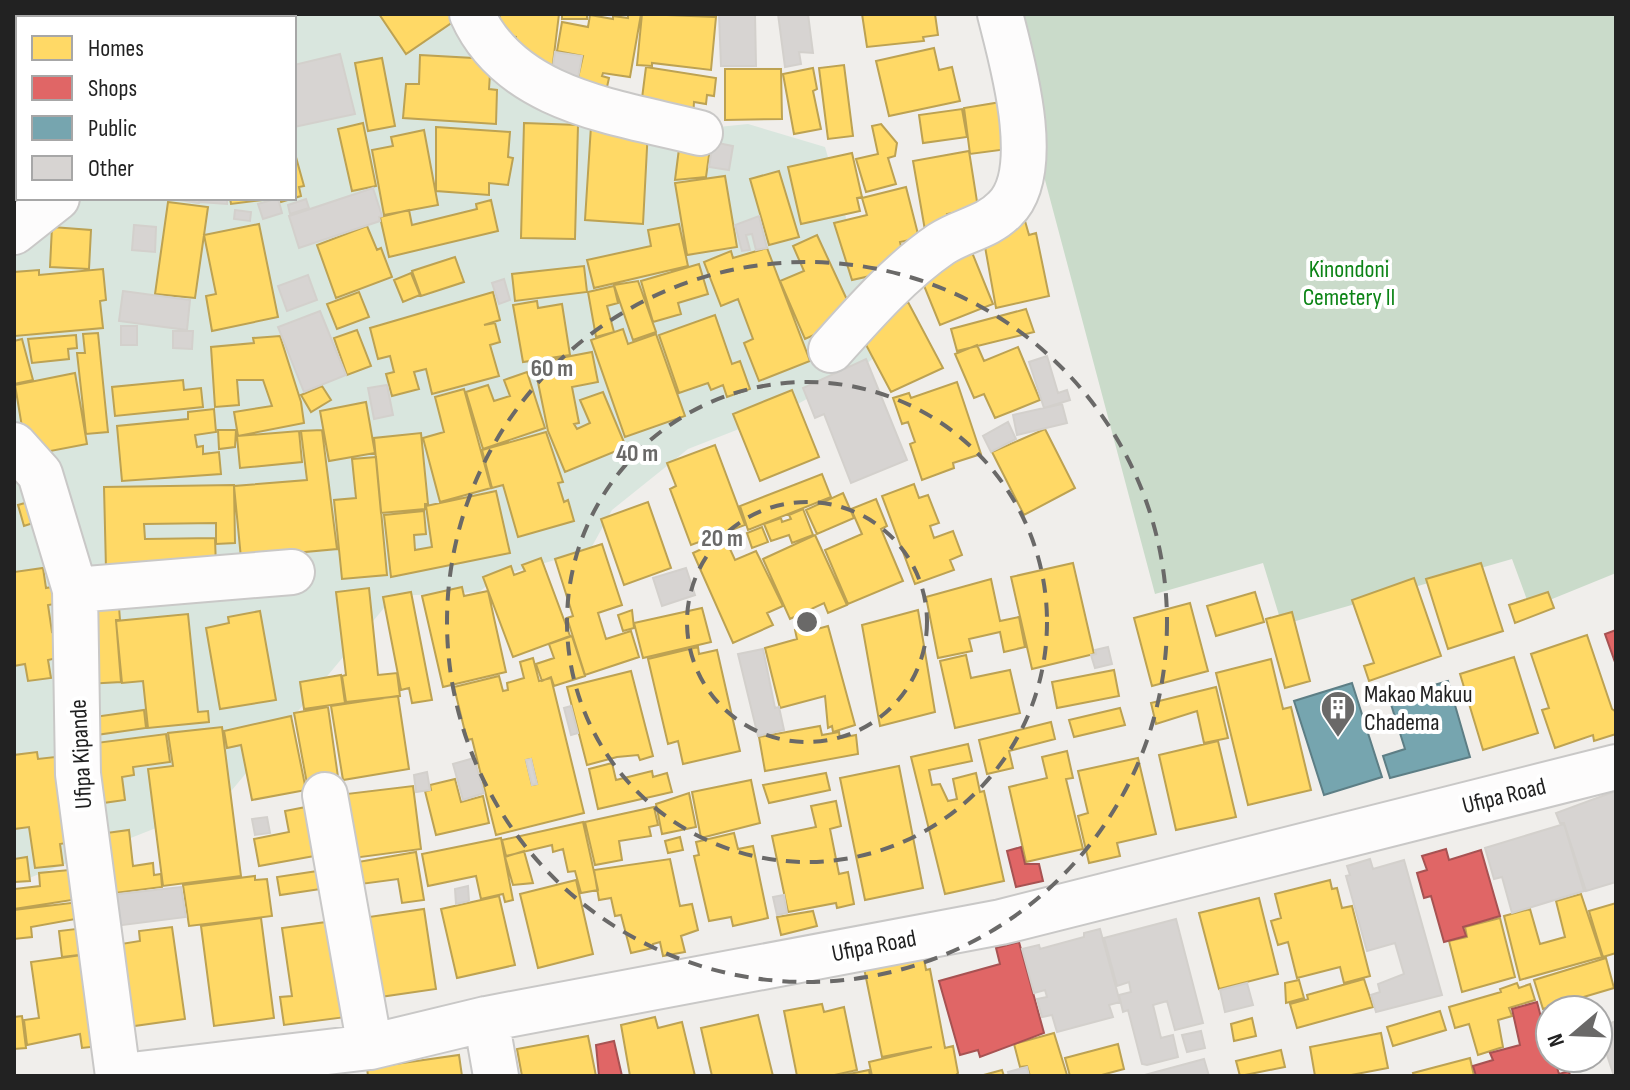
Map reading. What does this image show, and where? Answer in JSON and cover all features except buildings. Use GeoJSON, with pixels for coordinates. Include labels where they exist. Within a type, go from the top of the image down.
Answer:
{"type":"FeatureCollection","features":[{"type":"Feature","properties":{"kind":"street"},"geometry":{"type":"LineString","coordinates":[[472,14],[483,39],[521,74],[569,100],[700,133]]}},
{"type":"Feature","properties":{"kind":"street"},"geometry":{"type":"LineString","coordinates":[[831,350],[865,312],[943,242],[983,227],[1008,207],[1024,172],[1017,77],[1000,14]]}},
{"type":"Feature","properties":{"kind":"street"},"geometry":{"type":"LineString","coordinates":[[14,232],[54,200]]}},
{"type":"Feature","properties":{"kind":"street","name":"Ufipa Kipande"},"geometry":{"type":"LineString","coordinates":[[14,445],[40,474],[75,590],[78,774],[120,1076]]}},
{"type":"Feature","properties":{"kind":"street"},"geometry":{"type":"LineString","coordinates":[[75,590],[292,572]]}},
{"type":"Feature","properties":{"kind":"street","name":"Ufipa Road"},"geometry":{"type":"LineString","coordinates":[[120,1076],[370,1047],[486,1019],[1001,922],[1616,767]]}},
{"type":"Feature","properties":{"kind":"street"},"geometry":{"type":"LineString","coordinates":[[325,795],[370,1047]]}},
{"type":"Feature","properties":{"kind":"street"},"geometry":{"type":"LineString","coordinates":[[486,1019],[496,1076]]}},
{"type":"Feature","properties":{"kind":"shaded area"},"geometry":{"type":"Polygon","coordinates":[[[14,14],[498,14],[544,76],[708,128],[748,124],[825,147],[849,228],[900,289],[918,318],[861,369],[785,411],[688,449],[612,510],[590,550],[499,576],[479,592],[394,596],[222,802],[14,884],[14,14]]]}},
{"type":"Feature","properties":{"kind":"green space","name":"Kinondoni Cemetery II"},"geometry":{"type":"Polygon","coordinates":[[[1027,14],[1616,14],[1616,573],[1530,608],[1512,559],[1282,625],[1263,563],[1155,594],[1045,180],[1022,20],[1027,14]]]}},
{"type":"Feature","properties":{"kind":"place","name":"Makao Makuu Chadema"},"geometry":{"type":"Point","coordinates":[1338,739]}}]}
